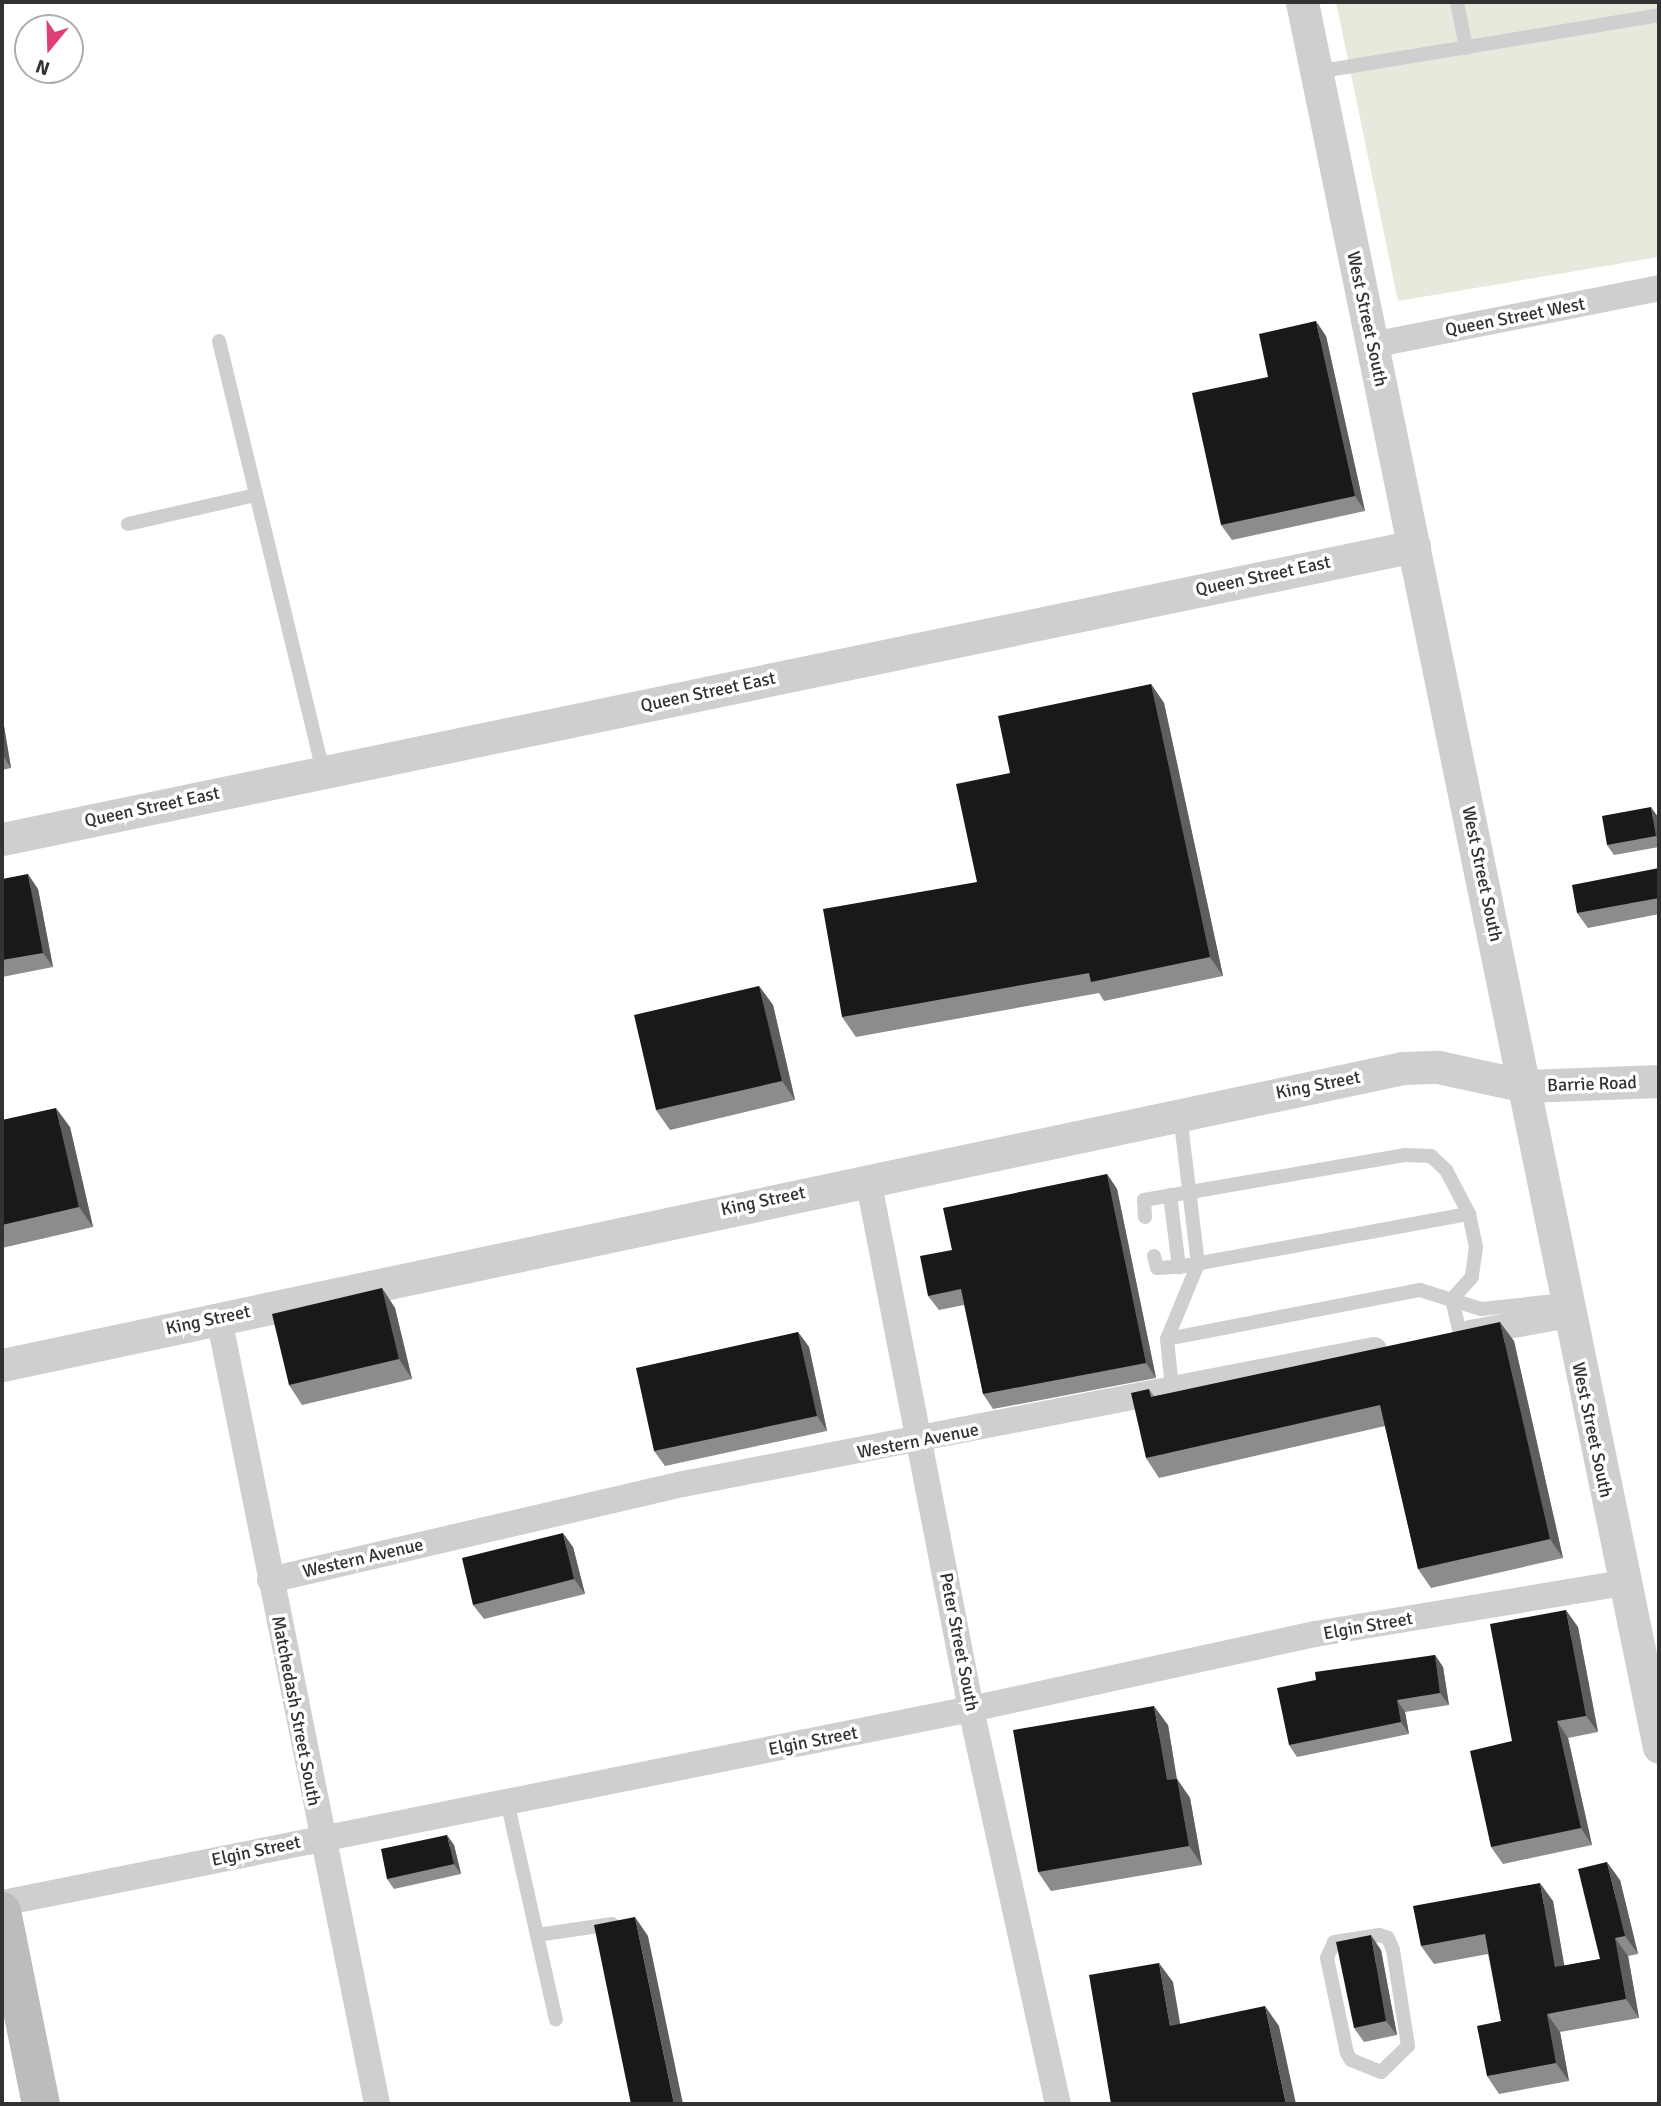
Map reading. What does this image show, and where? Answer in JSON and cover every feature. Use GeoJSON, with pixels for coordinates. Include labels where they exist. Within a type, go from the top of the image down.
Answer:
{"type":"FeatureCollection","features":[{"type":"Feature","properties":{"kind":"main road"},"geometry":{"type":"LineString","coordinates":[[2,1911],[41,2104]]}},
{"type":"Feature","properties":{"kind":"street","name":"West Street South"},"geometry":{"type":"LineString","coordinates":[[1302,2],[1525,1086],[1567,1308],[1659,1747]]}},
{"type":"Feature","properties":{"kind":"street","name":"Queen Street West"},"geometry":{"type":"LineString","coordinates":[[1371,345],[1659,288]]}},
{"type":"Feature","properties":{"kind":"street","name":"Queen Street East"},"geometry":{"type":"LineString","coordinates":[[2,839],[1414,547]]}},
{"type":"Feature","properties":{"kind":"street","name":"King Street"},"geometry":{"type":"LineString","coordinates":[[2,1365],[868,1179],[1403,1068],[1438,1067],[1525,1086]]}},
{"type":"Feature","properties":{"kind":"street","name":"Barrie Road"},"geometry":{"type":"LineString","coordinates":[[1525,1086],[1659,1081]]}},
{"type":"Feature","properties":{"kind":"street","name":"Peter Street South"},"geometry":{"type":"LineString","coordinates":[[868,1179],[971,1709],[1058,2104]]}},
{"type":"Feature","properties":{"kind":"street"},"geometry":{"type":"LineString","coordinates":[[1433,1339],[1567,1308]]}},
{"type":"Feature","properties":{"kind":"street","name":"Matchedash Street South"},"geometry":{"type":"LineString","coordinates":[[219,1318],[377,2104]]}},
{"type":"Feature","properties":{"kind":"street","name":"Western Avenue"},"geometry":{"type":"LineString","coordinates":[[270,1580],[683,1484],[921,1441],[1172,1388],[1405,1344]]}},
{"type":"Feature","properties":{"kind":"street","name":"Elgin Street"},"geometry":{"type":"LineString","coordinates":[[2,1903],[971,1709],[1315,1634],[1624,1583]]}},
{"type":"Feature","properties":{"kind":"lane"},"geometry":{"type":"LineString","coordinates":[[1457,2],[1466,48]]}},
{"type":"Feature","properties":{"kind":"lane"},"geometry":{"type":"LineString","coordinates":[[1316,72],[1659,15]]}},
{"type":"Feature","properties":{"kind":"lane"},"geometry":{"type":"LineString","coordinates":[[219,341],[324,772]]}},
{"type":"Feature","properties":{"kind":"lane"},"geometry":{"type":"LineString","coordinates":[[128,524],[256,495]]}},
{"type":"Feature","properties":{"kind":"lane"},"geometry":{"type":"LineString","coordinates":[[1172,1388],[1167,1339],[1198,1264],[1180,1113]]}},
{"type":"Feature","properties":{"kind":"lane"},"geometry":{"type":"LineString","coordinates":[[1145,1217],[1144,1200],[1404,1155],[1431,1156],[1446,1170],[1469,1214],[1476,1247],[1472,1277],[1452,1299]]}},
{"type":"Feature","properties":{"kind":"lane"},"geometry":{"type":"LineString","coordinates":[[1170,1195],[1179,1267]]}},
{"type":"Feature","properties":{"kind":"lane"},"geometry":{"type":"LineString","coordinates":[[1154,1256],[1157,1268],[1179,1267],[1469,1214]]}},
{"type":"Feature","properties":{"kind":"lane"},"geometry":{"type":"LineString","coordinates":[[1167,1339],[1420,1290],[1500,1309],[1567,1308]]}},
{"type":"Feature","properties":{"kind":"lane"},"geometry":{"type":"LineString","coordinates":[[1452,1299],[1460,1334]]}},
{"type":"Feature","properties":{"kind":"lane"},"geometry":{"type":"LineString","coordinates":[[507,1801],[556,2020]]}},
{"type":"Feature","properties":{"kind":"lane"},"geometry":{"type":"LineString","coordinates":[[537,1935],[621,1923]]}},
{"type":"Feature","properties":{"kind":"lane"},"geometry":{"type":"LineString","coordinates":[[1379,1935],[1391,1941],[1408,2046],[1381,2071],[1351,2060],[1347,2053],[1327,1958],[1334,1942],[1379,1935]]}},
{"type":"Feature","properties":{"kind":"shaded area"},"geometry":{"type":"Polygon","coordinates":[[[1336,2],[1659,2],[1659,257],[1398,301],[1336,2]]]}},
{"type":"Feature","properties":{"kind":"building"},"geometry":{"type":"Polygon","coordinates":[[[1316,321],[1355,496],[1221,525],[1192,393],[1268,377],[1259,334],[1316,321]]]}},
{"type":"Feature","properties":{"kind":"building"},"geometry":{"type":"Polygon","coordinates":[[[1151,684],[1210,957],[1091,982],[1089,973],[842,1017],[823,909],[977,882],[956,784],[1010,773],[998,716],[1151,684]]]}},
{"type":"Feature","properties":{"kind":"building"},"geometry":{"type":"Polygon","coordinates":[[[1651,807],[1656,836],[1607,845],[1602,816],[1651,807]]]}},
{"type":"Feature","properties":{"kind":"building"},"geometry":{"type":"Polygon","coordinates":[[[1659,868],[1659,898],[1577,913],[1572,885],[1659,868]]]}},
{"type":"Feature","properties":{"kind":"building"},"geometry":{"type":"Polygon","coordinates":[[[28,874],[43,953],[2,960],[2,879],[28,874]]]}},
{"type":"Feature","properties":{"kind":"building"},"geometry":{"type":"Polygon","coordinates":[[[759,986],[782,1081],[656,1110],[634,1015],[759,986]]]}},
{"type":"Feature","properties":{"kind":"building"},"geometry":{"type":"Polygon","coordinates":[[[56,1108],[79,1207],[2,1225],[2,1120],[56,1108]]]}},
{"type":"Feature","properties":{"kind":"building"},"geometry":{"type":"Polygon","coordinates":[[[1107,1174],[1146,1363],[983,1394],[961,1289],[928,1296],[920,1256],[952,1250],[943,1208],[1107,1174]]]}},
{"type":"Feature","properties":{"kind":"building"},"geometry":{"type":"Polygon","coordinates":[[[382,1288],[399,1359],[289,1385],[272,1314],[382,1288]]]}},
{"type":"Feature","properties":{"kind":"building"},"geometry":{"type":"Polygon","coordinates":[[[1500,1322],[1550,1539],[1418,1569],[1380,1405],[1146,1458],[1131,1393],[1149,1389],[1151,1397],[1500,1322]]]}},
{"type":"Feature","properties":{"kind":"building"},"geometry":{"type":"Polygon","coordinates":[[[798,1332],[817,1416],[654,1451],[636,1368],[798,1332]]]}},
{"type":"Feature","properties":{"kind":"building"},"geometry":{"type":"Polygon","coordinates":[[[563,1533],[574,1579],[473,1605],[462,1558],[563,1533]]]}},
{"type":"Feature","properties":{"kind":"building"},"geometry":{"type":"Polygon","coordinates":[[[1566,1610],[1586,1716],[1557,1721],[1581,1828],[1491,1847],[1470,1751],[1512,1741],[1490,1624],[1566,1610]]]}},
{"type":"Feature","properties":{"kind":"building"},"geometry":{"type":"Polygon","coordinates":[[[1435,1655],[1440,1693],[1397,1700],[1401,1722],[1289,1745],[1277,1688],[1316,1680],[1315,1672],[1435,1655]]]}},
{"type":"Feature","properties":{"kind":"building"},"geometry":{"type":"Polygon","coordinates":[[[1154,1706],[1167,1780],[1177,1779],[1189,1846],[1038,1872],[1013,1730],[1154,1706]]]}},
{"type":"Feature","properties":{"kind":"building"},"geometry":{"type":"Polygon","coordinates":[[[447,1835],[454,1864],[387,1879],[381,1849],[447,1835]]]}},
{"type":"Feature","properties":{"kind":"building"},"geometry":{"type":"Polygon","coordinates":[[[1607,1862],[1625,1936],[1615,1938],[1626,1999],[1547,2014],[1556,2063],[1487,2076],[1477,2026],[1501,2021],[1485,1934],[1421,1946],[1413,1906],[1540,1883],[1555,1967],[1600,1959],[1578,1869],[1607,1862]]]}},
{"type":"Feature","properties":{"kind":"building"},"geometry":{"type":"Polygon","coordinates":[[[635,1917],[674,2104],[631,2104],[594,1925],[635,1917]]]}},
{"type":"Feature","properties":{"kind":"building"},"geometry":{"type":"Polygon","coordinates":[[[1371,1935],[1386,2021],[1354,2028],[1336,1942],[1371,1935]]]}},
{"type":"Feature","properties":{"kind":"building"},"geometry":{"type":"Polygon","coordinates":[[[1159,1963],[1170,2026],[1265,2006],[1286,2104],[1111,2104],[1089,1975],[1159,1963]]]}}]}
